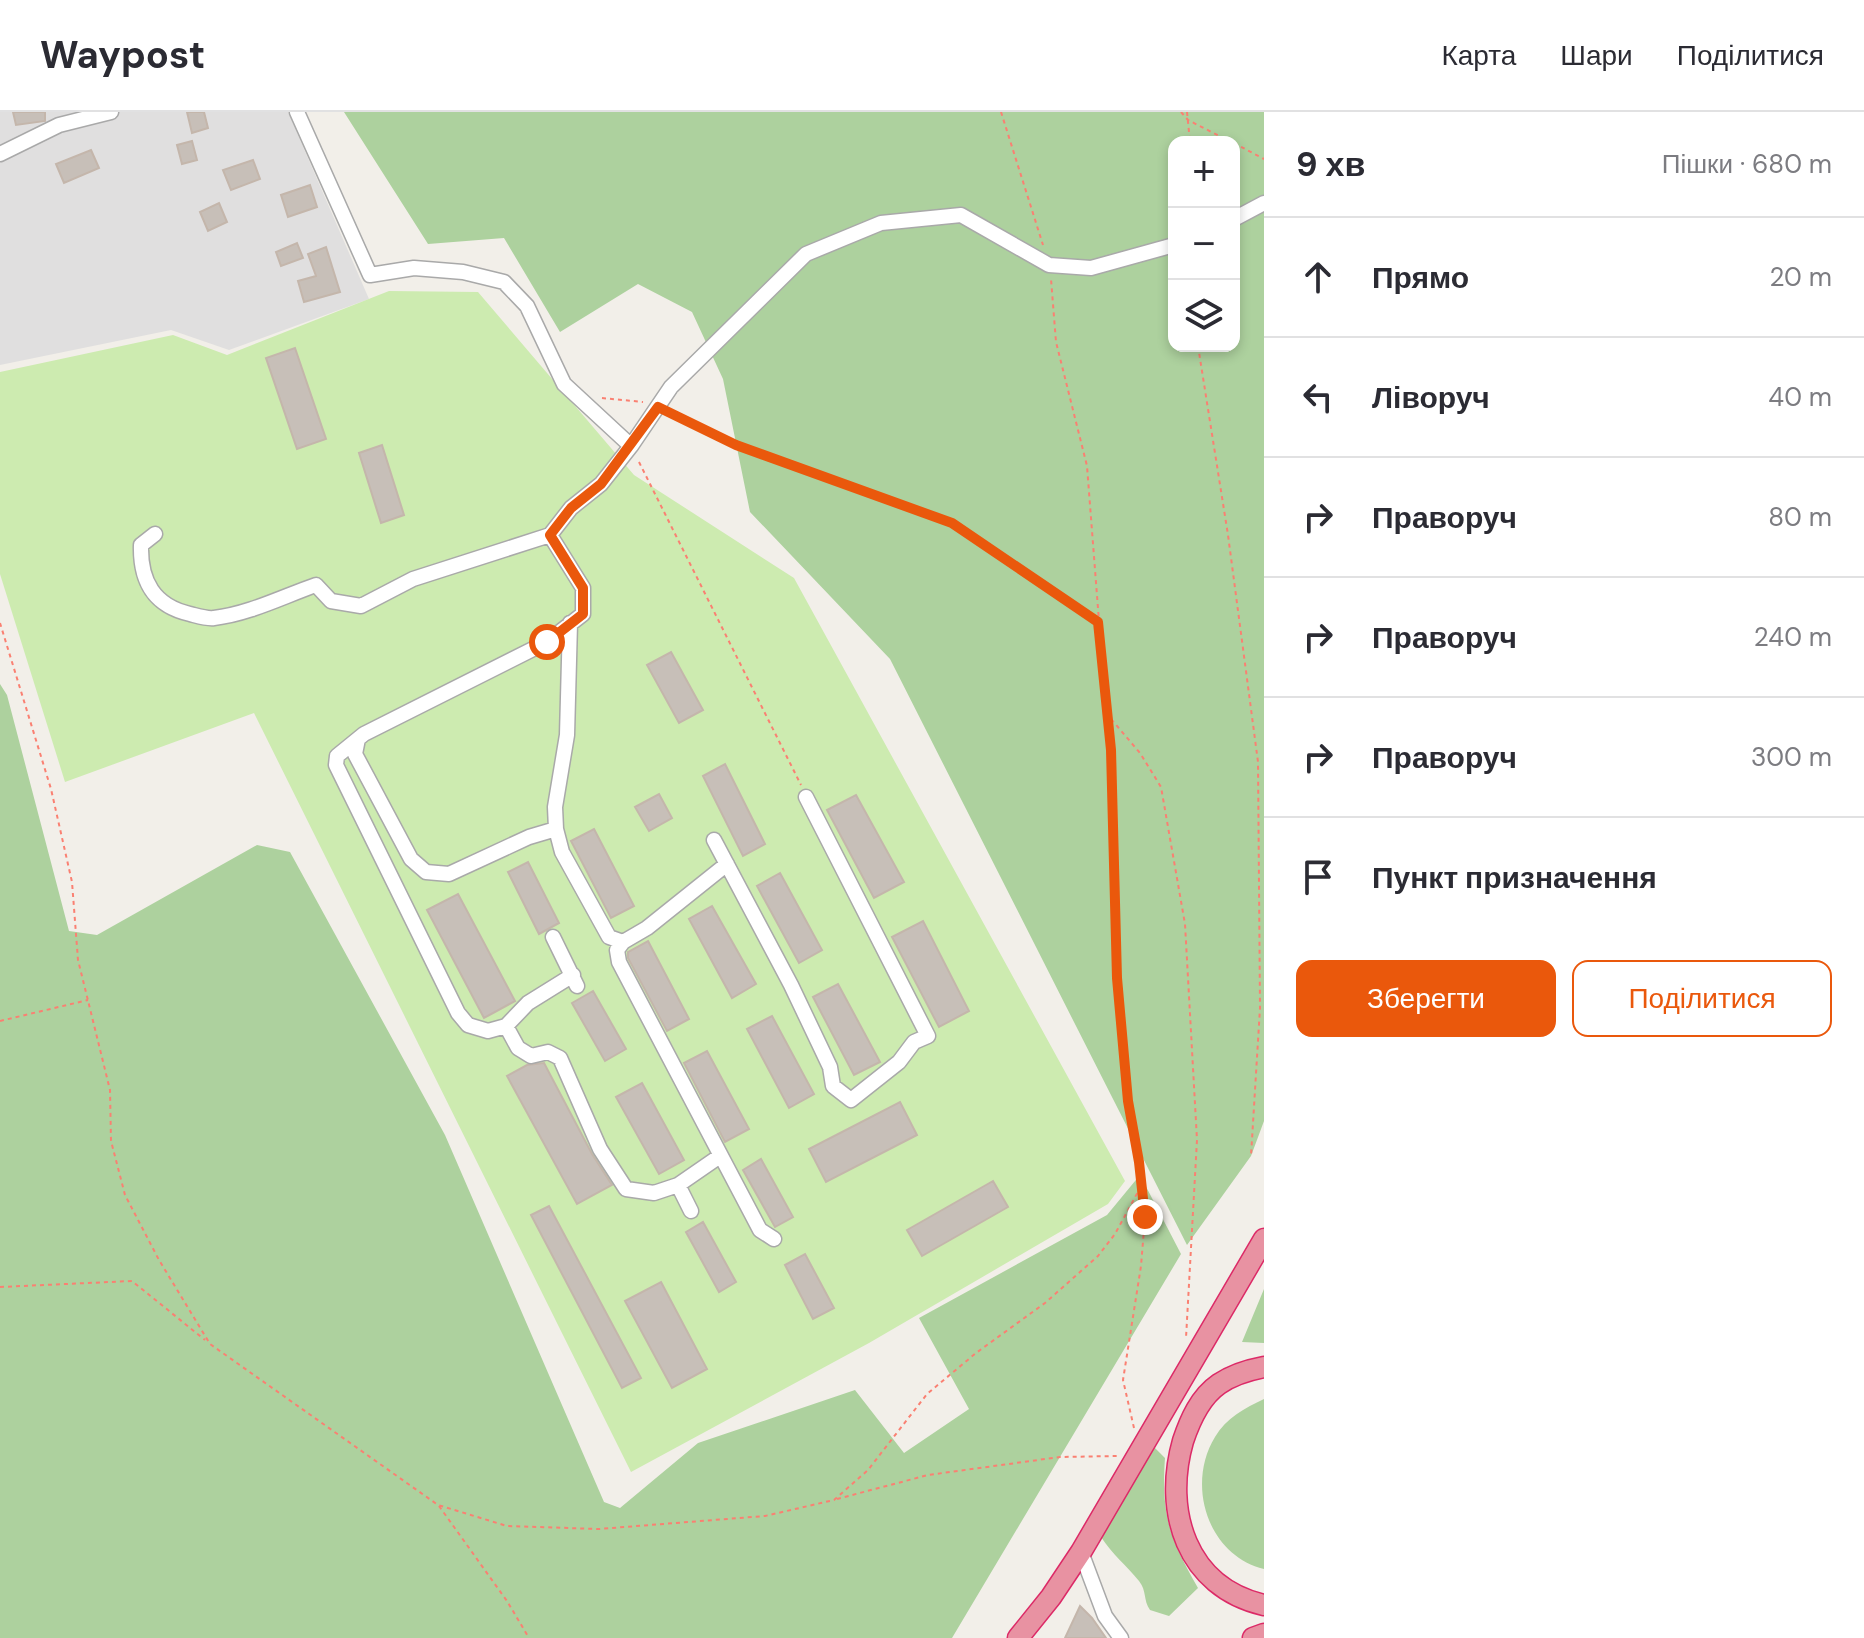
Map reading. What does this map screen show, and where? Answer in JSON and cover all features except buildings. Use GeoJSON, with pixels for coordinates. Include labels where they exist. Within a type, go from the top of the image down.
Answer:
{"type":"FeatureCollection","features":[{"type":"Feature","properties":{"kind":"highway"},"geometry":{"type":"LineString","coordinates":[[1018,1638],[1081,1552],[1264,1239]]}},
{"type":"Feature","properties":{"kind":"highway"},"geometry":{"type":"LineString","coordinates":[[1264,1367],[1240,1373],[1219,1384],[1195,1412],[1181,1450],[1175,1498],[1181,1528],[1203,1570],[1229,1593],[1264,1605]]}},
{"type":"Feature","properties":{"kind":"highway"},"geometry":{"type":"LineString","coordinates":[[1253,1638],[1264,1634]]}},
{"type":"Feature","properties":{"kind":"street"},"geometry":{"type":"LineString","coordinates":[[0,154],[59,125],[111,112]]}},
{"type":"Feature","properties":{"kind":"street"},"geometry":{"type":"LineString","coordinates":[[297,112],[370,275],[414,268],[463,272],[504,282],[527,306],[564,384],[631,446]]}},
{"type":"Feature","properties":{"kind":"street"},"geometry":{"type":"LineString","coordinates":[[1240,216],[1264,203]]}},
{"type":"Feature","properties":{"kind":"street"},"geometry":{"type":"LineString","coordinates":[[155,534],[141,545],[141,563],[152,595],[176,611],[212,619],[316,585],[331,601],[361,606],[413,579],[550,535],[571,508],[601,484],[671,387],[806,254],[881,223],[961,215],[1049,265],[1091,268],[1168,247]]}},
{"type":"Feature","properties":{"kind":"street"},"geometry":{"type":"LineString","coordinates":[[550,535],[583,588],[583,614],[547,642],[358,739],[337,756],[336,765],[458,1013],[468,1025],[488,1031],[506,1026],[528,1003],[575,980],[553,937]]}},
{"type":"Feature","properties":{"kind":"street"},"geometry":{"type":"LineString","coordinates":[[570,623],[567,735],[555,807],[556,829],[562,852],[609,937],[623,942]]}},
{"type":"Feature","properties":{"kind":"street"},"geometry":{"type":"LineString","coordinates":[[358,739],[355,754],[411,859],[426,872],[449,874],[529,837],[556,829]]}},
{"type":"Feature","properties":{"kind":"street"},"geometry":{"type":"LineString","coordinates":[[714,840],[824,1054],[833,1086],[851,1100],[899,1062],[914,1042],[928,1036],[810,803]]}},
{"type":"Feature","properties":{"kind":"street"},"geometry":{"type":"LineString","coordinates":[[727,864],[647,928],[623,942],[617,950],[619,962],[760,1230],[774,1239]]}},
{"type":"Feature","properties":{"kind":"street"},"geometry":{"type":"LineString","coordinates":[[506,1026],[518,1048],[531,1056],[548,1052],[560,1058],[600,1149],[626,1189],[654,1193],[678,1185],[720,1156]]}},
{"type":"Feature","properties":{"kind":"street"},"geometry":{"type":"LineString","coordinates":[[678,1185],[691,1211]]}},
{"type":"Feature","properties":{"kind":"street"},"geometry":{"type":"LineString","coordinates":[[1081,1552],[1105,1616],[1121,1638]]}},
{"type":"Feature","properties":{"kind":"path"},"geometry":{"type":"LineString","coordinates":[[0,1287],[132,1281],[210,1344],[438,1505],[507,1526],[599,1529],[765,1516],[928,1475],[1060,1457],[1137,1455],[1123,1380],[1141,1266],[1145,1217],[1128,1101],[1117,978],[1111,750],[1087,466],[1056,342],[1049,265],[1001,112]]}},
{"type":"Feature","properties":{"kind":"path"},"geometry":{"type":"LineString","coordinates":[[1181,112],[1188,120],[1219,136]]}},
{"type":"Feature","properties":{"kind":"path"},"geometry":{"type":"LineString","coordinates":[[1187,112],[1189,136]]}},
{"type":"Feature","properties":{"kind":"path"},"geometry":{"type":"LineString","coordinates":[[1240,147],[1264,159]]}},
{"type":"Feature","properties":{"kind":"path"},"geometry":{"type":"LineString","coordinates":[[1199,352],[1228,535],[1258,762],[1260,1008],[1251,1156]]}},
{"type":"Feature","properties":{"kind":"path"},"geometry":{"type":"LineString","coordinates":[[577,396],[649,402],[736,445],[952,523],[1098,622]]}},
{"type":"Feature","properties":{"kind":"path"},"geometry":{"type":"LineString","coordinates":[[631,446],[810,803]]}},
{"type":"Feature","properties":{"kind":"path"},"geometry":{"type":"LineString","coordinates":[[0,623],[47,775],[72,882],[78,960],[110,1090],[111,1141],[125,1195],[159,1260],[210,1344]]}},
{"type":"Feature","properties":{"kind":"path"},"geometry":{"type":"LineString","coordinates":[[1106,712],[1140,753],[1161,787],[1185,924],[1197,1140],[1184,1350]]}},
{"type":"Feature","properties":{"kind":"path"},"geometry":{"type":"LineString","coordinates":[[0,1021],[89,1000]]}},
{"type":"Feature","properties":{"kind":"path"},"geometry":{"type":"LineString","coordinates":[[834,1500],[868,1470],[927,1394],[976,1353],[1033,1313],[1098,1256],[1115,1234],[1140,1188]]}},
{"type":"Feature","properties":{"kind":"path"},"geometry":{"type":"LineString","coordinates":[[438,1505],[507,1601],[529,1638]]}},
{"type":"Feature","properties":{"kind":"shaded area"},"geometry":{"type":"Polygon","coordinates":[[[0,112],[288,112],[369,299],[229,350],[171,330],[0,365],[0,112]]]}},
{"type":"Feature","properties":{"kind":"green space"},"geometry":{"type":"Polygon","coordinates":[[[344,112],[1264,112],[1264,1121],[1251,1156],[1187,1245],[890,659],[750,512],[723,379],[692,312],[638,284],[560,332],[504,238],[428,244],[344,112]]]}},
{"type":"Feature","properties":{"kind":"green space"},"geometry":{"type":"Polygon","coordinates":[[[389,291],[478,292],[634,475],[794,578],[1125,1181],[1108,1204],[869,1343],[631,1472],[254,713],[65,782],[0,574],[0,372],[173,335],[227,355],[389,291]]]}},
{"type":"Feature","properties":{"kind":"green space"},"geometry":{"type":"Polygon","coordinates":[[[0,684],[7,695],[69,931],[97,935],[257,845],[290,852],[445,1135],[604,1502],[620,1508],[698,1443],[855,1390],[904,1453],[969,1409],[919,1318],[1107,1215],[1140,1175],[1181,1254],[952,1638],[0,1638],[0,684]]]}},
{"type":"Feature","properties":{"kind":"green space"},"geometry":{"type":"Polygon","coordinates":[[[1264,1289],[1264,1343],[1242,1342],[1264,1289]]]}},
{"type":"Feature","properties":{"kind":"green space"},"geometry":{"type":"Polygon","coordinates":[[[1264,1399],[1264,1569],[1244,1561],[1228,1549],[1216,1533],[1207,1515],[1202,1475],[1206,1456],[1219,1430],[1236,1414],[1264,1399]]]}},
{"type":"Feature","properties":{"kind":"green space"},"geometry":{"type":"Polygon","coordinates":[[[1152,1445],[1165,1458],[1166,1512],[1174,1541],[1198,1588],[1169,1616],[1150,1610],[1139,1581],[1101,1537],[1152,1445]]]}},
{"type":"Feature","properties":{"kind":"route"},"geometry":{"type":"LineString","coordinates":[[547,642],[583,614],[583,588],[550,535],[571,508],[601,484],[624,457],[658,407],[736,445],[952,523],[1098,622],[1111,750],[1117,978],[1128,1101],[1145,1217]]}}]}
